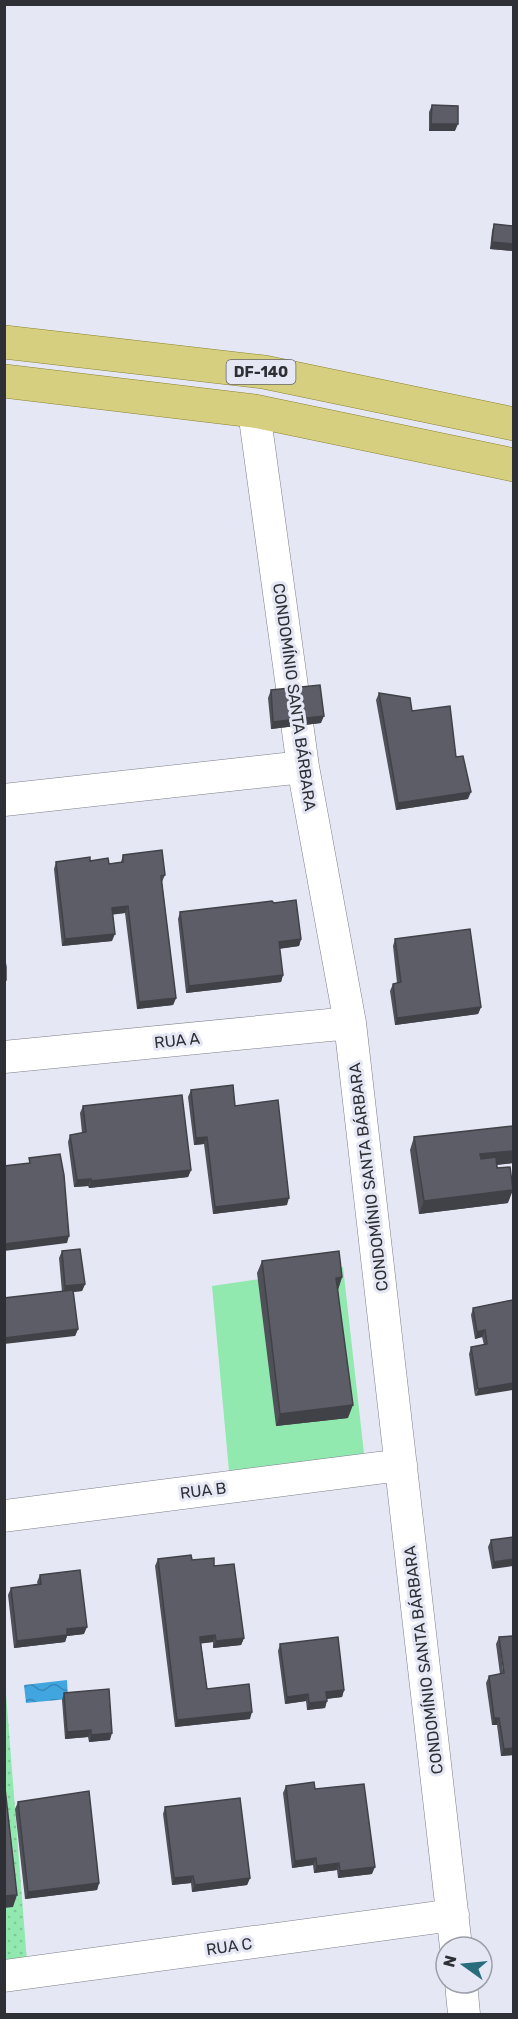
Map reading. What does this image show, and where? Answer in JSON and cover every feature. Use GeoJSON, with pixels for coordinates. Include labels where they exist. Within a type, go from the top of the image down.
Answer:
{"type":"FeatureCollection","features":[{"type":"Feature","properties":{"kind":"main road","name":"DF-140"},"geometry":{"type":"LineString","coordinates":[[4,342],[264,372],[513,424]]}},
{"type":"Feature","properties":{"kind":"main road","name":"DF-140"},"geometry":{"type":"LineString","coordinates":[[4,381],[254,411],[513,465]]}},
{"type":"Feature","properties":{"kind":"street","name":"CONDOMÍNIO SANTA BÁRBARA"},"geometry":{"type":"LineString","coordinates":[[254,411],[303,767],[350,1023],[455,1935]]}},
{"type":"Feature","properties":{"kind":"street"},"geometry":{"type":"LineString","coordinates":[[4,800],[303,767]]}},
{"type":"Feature","properties":{"kind":"street","name":"RUA A"},"geometry":{"type":"LineString","coordinates":[[4,1058],[350,1023]]}},
{"type":"Feature","properties":{"kind":"street","name":"RUA B"},"geometry":{"type":"LineString","coordinates":[[4,1516],[401,1465]]}},
{"type":"Feature","properties":{"kind":"street","name":"RUA C"},"geometry":{"type":"LineString","coordinates":[[4,1976],[453,1915]]}},
{"type":"Feature","properties":{"kind":"street"},"geometry":{"type":"LineString","coordinates":[[462,1995],[464,2014]]}},
{"type":"Feature","properties":{"kind":"green space"},"geometry":{"type":"Polygon","coordinates":[[[343,1267],[365,1462],[230,1482],[212,1286],[343,1267]]]}},
{"type":"Feature","properties":{"kind":"green space"},"geometry":{"type":"Polygon","coordinates":[[[4,1668],[27,1962],[4,1965],[4,1668]]]}},
{"type":"Feature","properties":{"kind":"water"},"geometry":{"type":"Polygon","coordinates":[[[67,1680],[68,1699],[26,1703],[24,1685],[67,1680]]]}},
{"type":"Feature","properties":{"kind":"building"},"geometry":{"type":"Polygon","coordinates":[[[432,105],[458,106],[458,124],[431,124],[432,105]]]}},
{"type":"Feature","properties":{"kind":"building"},"geometry":{"type":"Polygon","coordinates":[[[494,224],[513,226],[513,244],[492,242],[494,224]]]}},
{"type":"Feature","properties":{"kind":"building"},"geometry":{"type":"Polygon","coordinates":[[[320,685],[324,716],[273,722],[271,690],[320,685]]]}},
{"type":"Feature","properties":{"kind":"building"},"geometry":{"type":"Polygon","coordinates":[[[379,693],[410,698],[412,711],[450,706],[456,757],[463,756],[471,792],[398,803],[379,693]]]}},
{"type":"Feature","properties":{"kind":"building"},"geometry":{"type":"Polygon","coordinates":[[[162,850],[165,875],[161,876],[176,998],[139,1002],[128,906],[112,908],[115,934],[65,939],[56,862],[90,857],[90,861],[108,858],[109,864],[123,862],[123,855],[162,850]]]}},
{"type":"Feature","properties":{"kind":"building"},"geometry":{"type":"Polygon","coordinates":[[[296,900],[301,939],[279,942],[283,975],[189,986],[180,912],[296,900]]]}},
{"type":"Feature","properties":{"kind":"building"},"geometry":{"type":"Polygon","coordinates":[[[470,929],[481,1007],[397,1018],[393,984],[401,982],[395,939],[470,929]]]}},
{"type":"Feature","properties":{"kind":"building"},"geometry":{"type":"Polygon","coordinates":[[[4,955],[6,967],[6,980],[4,980],[4,955]]]}},
{"type":"Feature","properties":{"kind":"building"},"geometry":{"type":"Polygon","coordinates":[[[233,1085],[235,1106],[278,1100],[289,1198],[215,1207],[207,1137],[196,1138],[191,1090],[233,1085]]]}},
{"type":"Feature","properties":{"kind":"building"},"geometry":{"type":"Polygon","coordinates":[[[182,1095],[191,1170],[91,1181],[91,1179],[77,1180],[70,1135],[86,1132],[83,1106],[182,1095]]]}},
{"type":"Feature","properties":{"kind":"building"},"geometry":{"type":"Polygon","coordinates":[[[513,1126],[513,1151],[480,1154],[481,1159],[496,1157],[497,1168],[510,1167],[513,1190],[424,1201],[414,1137],[513,1126]]]}},
{"type":"Feature","properties":{"kind":"building"},"geometry":{"type":"Polygon","coordinates":[[[60,1154],[69,1236],[4,1244],[4,1166],[30,1163],[29,1158],[60,1154]]]}},
{"type":"Feature","properties":{"kind":"building"},"geometry":{"type":"Polygon","coordinates":[[[80,1249],[85,1284],[65,1286],[62,1251],[80,1249]]]}},
{"type":"Feature","properties":{"kind":"building"},"geometry":{"type":"Polygon","coordinates":[[[339,1251],[342,1277],[336,1278],[353,1405],[280,1414],[262,1261],[339,1251]]]}},
{"type":"Feature","properties":{"kind":"building"},"geometry":{"type":"Polygon","coordinates":[[[73,1290],[78,1329],[4,1338],[4,1298],[73,1290]]]}},
{"type":"Feature","properties":{"kind":"building"},"geometry":{"type":"Polygon","coordinates":[[[513,1300],[513,1383],[478,1389],[471,1347],[487,1344],[485,1330],[477,1332],[473,1308],[513,1300]]]}},
{"type":"Feature","properties":{"kind":"building"},"geometry":{"type":"Polygon","coordinates":[[[513,1537],[513,1559],[494,1562],[491,1540],[513,1537]]]}},
{"type":"Feature","properties":{"kind":"building"},"geometry":{"type":"Polygon","coordinates":[[[191,1555],[192,1560],[214,1558],[214,1566],[234,1564],[244,1638],[216,1641],[215,1635],[200,1637],[200,1639],[207,1689],[249,1684],[252,1712],[177,1720],[158,1559],[191,1555]]]}},
{"type":"Feature","properties":{"kind":"building"},"geometry":{"type":"Polygon","coordinates":[[[80,1570],[87,1627],[67,1629],[67,1635],[17,1641],[11,1588],[41,1584],[40,1575],[80,1570]]]}},
{"type":"Feature","properties":{"kind":"building"},"geometry":{"type":"Polygon","coordinates":[[[513,1636],[513,1748],[504,1749],[499,1718],[494,1718],[489,1676],[504,1673],[499,1637],[513,1636]]]}},
{"type":"Feature","properties":{"kind":"building"},"geometry":{"type":"Polygon","coordinates":[[[338,1637],[344,1690],[326,1692],[327,1701],[309,1703],[308,1694],[287,1697],[280,1644],[338,1637]]]}},
{"type":"Feature","properties":{"kind":"building"},"geometry":{"type":"Polygon","coordinates":[[[109,1689],[112,1733],[91,1735],[91,1730],[67,1732],[64,1693],[109,1689]]]}},
{"type":"Feature","properties":{"kind":"building"},"geometry":{"type":"Polygon","coordinates":[[[314,1782],[315,1789],[364,1784],[375,1867],[340,1871],[339,1863],[317,1866],[316,1858],[295,1861],[286,1786],[314,1782]]]}},
{"type":"Feature","properties":{"kind":"building"},"geometry":{"type":"Polygon","coordinates":[[[4,1788],[17,1895],[4,1896],[4,1788]]]}},
{"type":"Feature","properties":{"kind":"building"},"geometry":{"type":"Polygon","coordinates":[[[89,1791],[99,1883],[28,1892],[18,1802],[89,1791]]]}},
{"type":"Feature","properties":{"kind":"building"},"geometry":{"type":"Polygon","coordinates":[[[240,1798],[250,1878],[195,1885],[193,1876],[174,1878],[165,1807],[240,1798]]]}}]}
